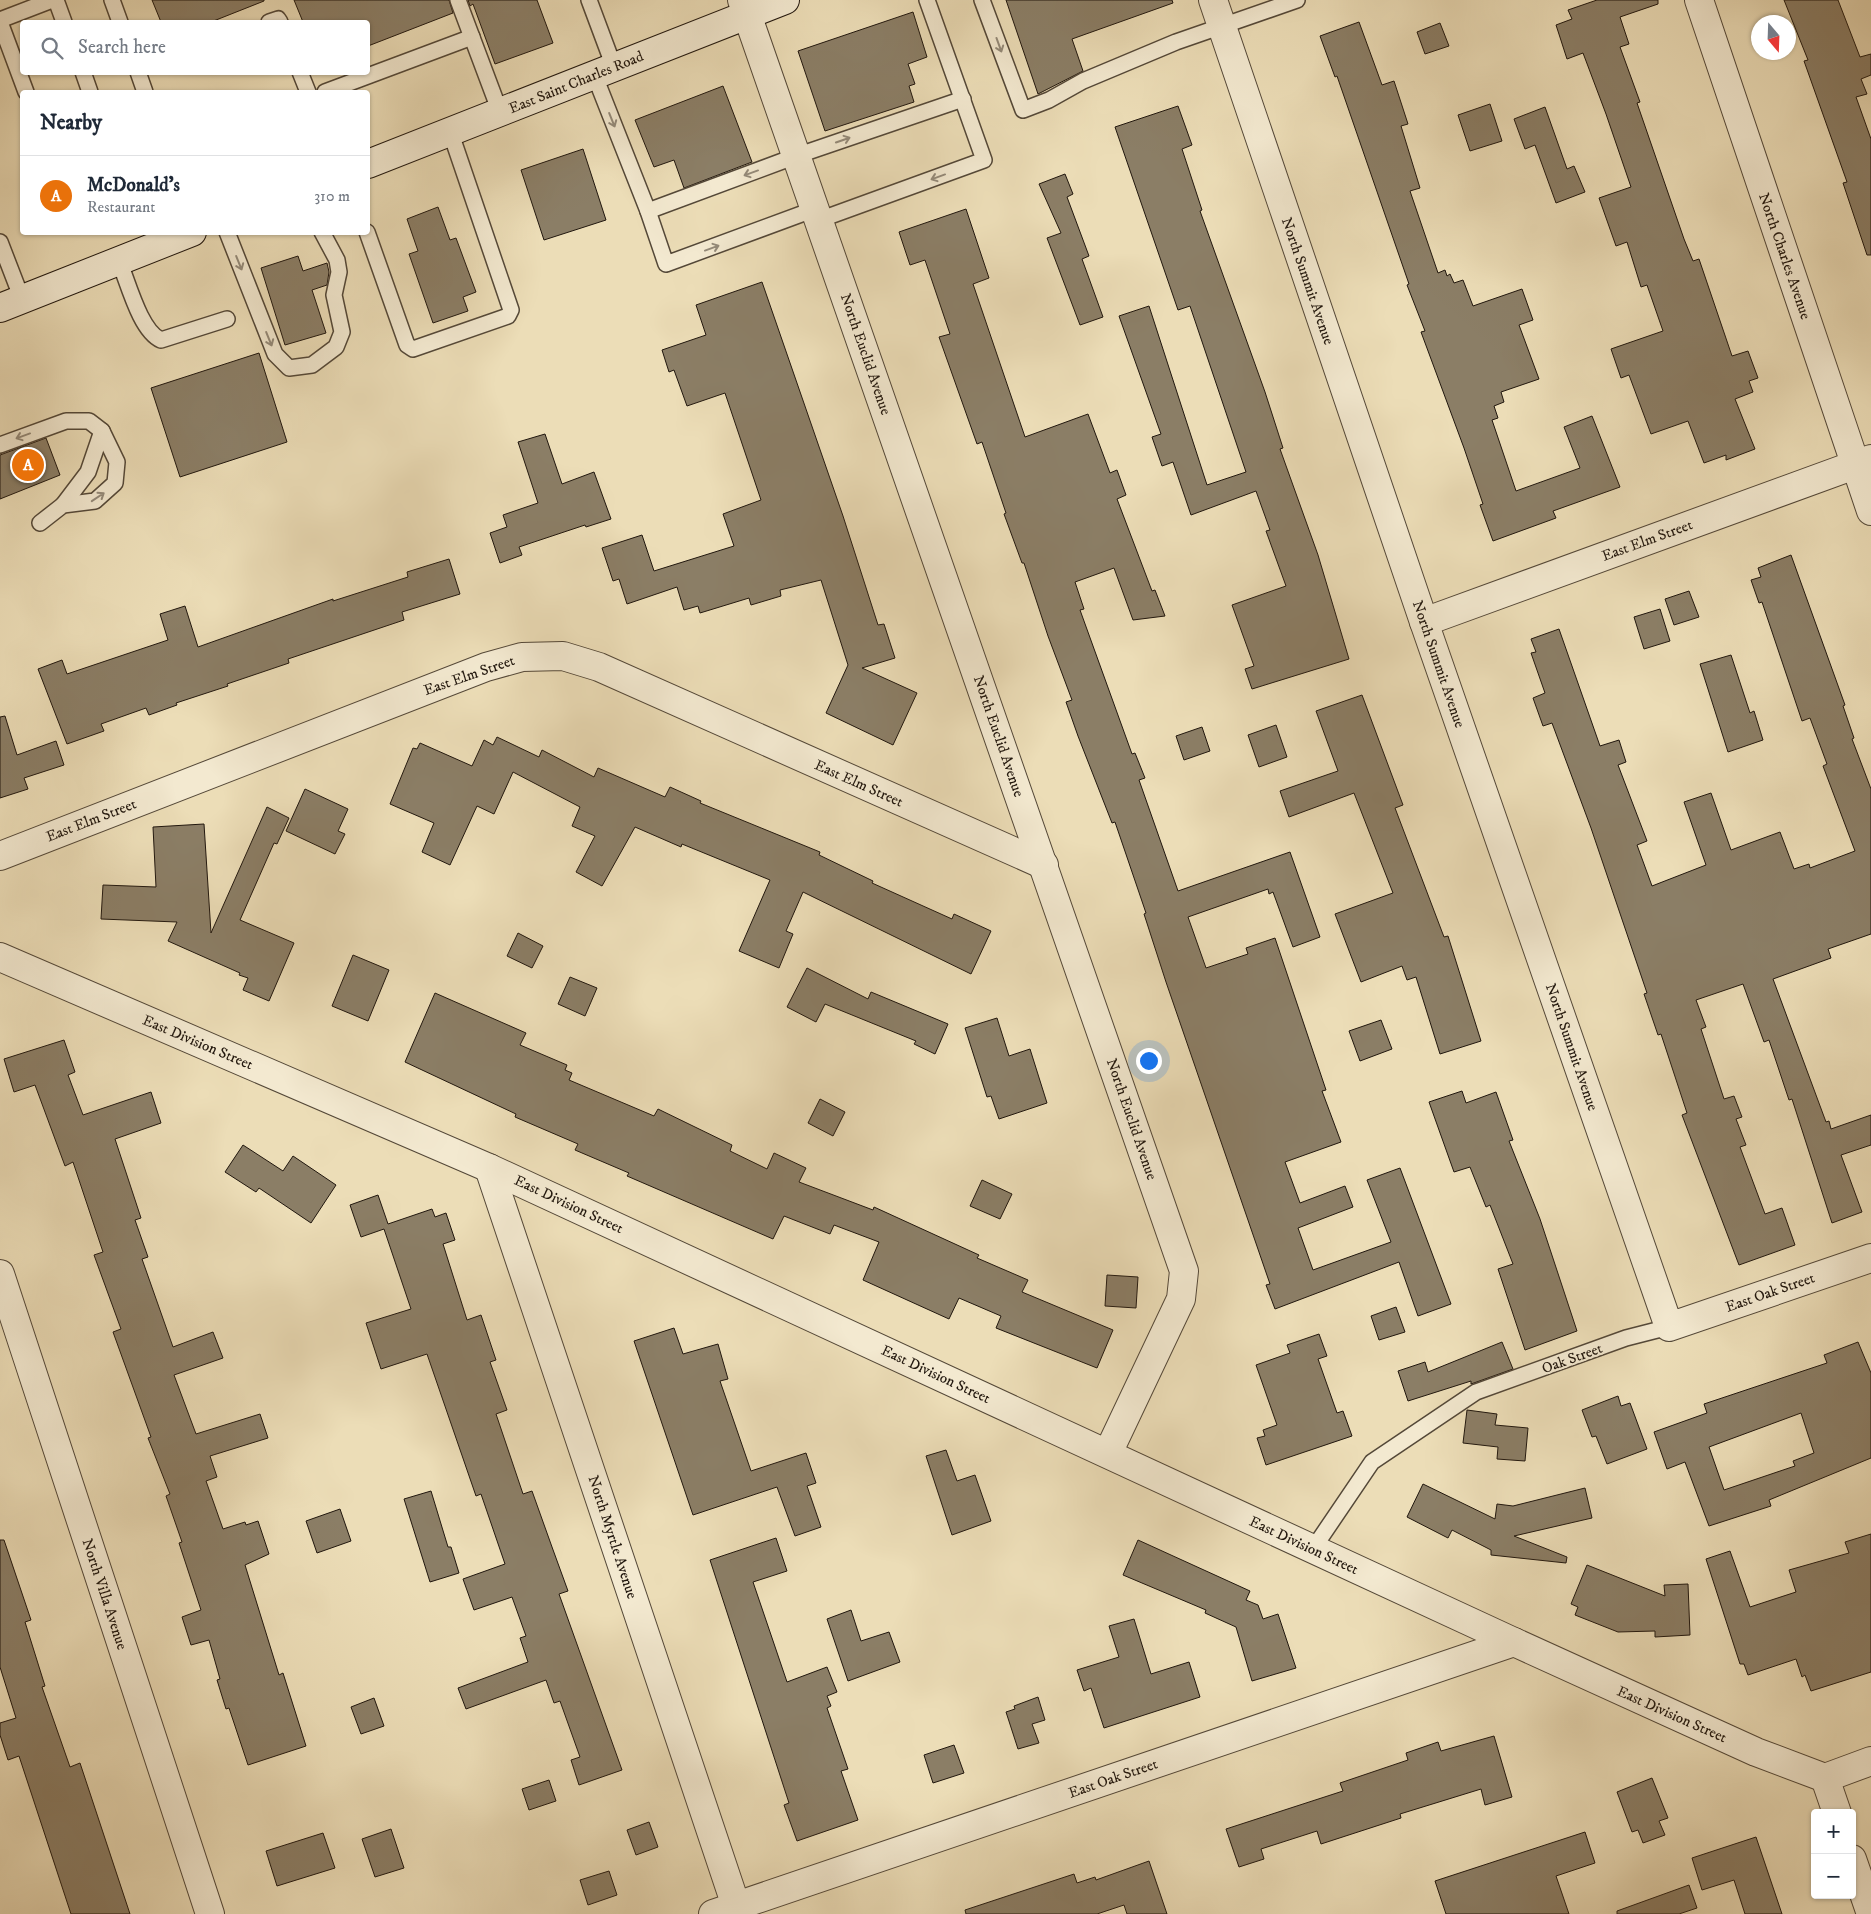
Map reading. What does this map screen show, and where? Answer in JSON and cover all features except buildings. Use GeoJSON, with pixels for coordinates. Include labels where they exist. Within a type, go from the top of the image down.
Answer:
{"type":"FeatureCollection","features":[{"type":"Feature","properties":{"kind":"street","name":"East Saint Charles Road"},"geometry":{"type":"LineString","coordinates":[[370,163],[604,71],[744,7],[785,0]]}},
{"type":"Feature","properties":{"kind":"street","name":"North Summit Avenue"},"geometry":{"type":"LineString","coordinates":[[1212,0],[1424,622],[1669,1327]]}},
{"type":"Feature","properties":{"kind":"street","name":"North Charles Avenue"},"geometry":{"type":"LineString","coordinates":[[1699,0],[1863,462],[1871,511]]}},
{"type":"Feature","properties":{"kind":"street","name":"North Euclid Avenue"},"geometry":{"type":"LineString","coordinates":[[744,7],[1184,1271],[1181,1299],[1108,1453]]}},
{"type":"Feature","properties":{"kind":"street"},"geometry":{"type":"LineString","coordinates":[[11,303],[184,235]]}},
{"type":"Feature","properties":{"kind":"street","name":"East Elm Street"},"geometry":{"type":"LineString","coordinates":[[1424,622],[1863,462]]}},
{"type":"Feature","properties":{"kind":"street","name":"East Elm Street"},"geometry":{"type":"LineString","coordinates":[[0,856],[486,666],[522,657],[563,656],[599,667],[1044,865]]}},
{"type":"Feature","properties":{"kind":"street","name":"East Division Street"},"geometry":{"type":"LineString","coordinates":[[0,957],[489,1168],[1514,1642],[1756,1752],[1825,1778]]}},
{"type":"Feature","properties":{"kind":"street","name":"North Myrtle Avenue"},"geometry":{"type":"LineString","coordinates":[[489,1168],[725,1910]]}},
{"type":"Feature","properties":{"kind":"street","name":"East Oak Street"},"geometry":{"type":"LineString","coordinates":[[1669,1327],[1871,1258]]}},
{"type":"Feature","properties":{"kind":"street","name":"North Villa Avenue"},"geometry":{"type":"LineString","coordinates":[[0,1274],[210,1914]]}},
{"type":"Feature","properties":{"kind":"street","name":"East Oak Street"},"geometry":{"type":"LineString","coordinates":[[725,1910],[1514,1642]]}},
{"type":"Feature","properties":{"kind":"street"},"geometry":{"type":"LineString","coordinates":[[1836,1809],[1825,1778],[1871,1761]]}},
{"type":"Feature","properties":{"kind":"street"},"geometry":{"type":"LineString","coordinates":[[1856,1871],[1871,1914]]}},
{"type":"Feature","properties":{"kind":"lane"},"geometry":{"type":"LineString","coordinates":[[25,90],[0,21],[52,0]]}},
{"type":"Feature","properties":{"kind":"lane"},"geometry":{"type":"LineString","coordinates":[[56,0],[63,20]]}},
{"type":"Feature","properties":{"kind":"lane"},"geometry":{"type":"LineString","coordinates":[[112,0],[119,20]]}},
{"type":"Feature","properties":{"kind":"lane"},"geometry":{"type":"LineString","coordinates":[[458,0],[500,112]]}},
{"type":"Feature","properties":{"kind":"lane"},"geometry":{"type":"LineString","coordinates":[[589,0],[604,71],[666,264],[984,160],[927,0]]}},
{"type":"Feature","properties":{"kind":"lane"},"geometry":{"type":"LineString","coordinates":[[982,0],[1023,110],[1049,100],[1083,81],[1176,42],[1297,0]]}},
{"type":"Feature","properties":{"kind":"lane"},"geometry":{"type":"LineString","coordinates":[[330,90],[472,37]]}},
{"type":"Feature","properties":{"kind":"lane"},"geometry":{"type":"LineString","coordinates":[[83,75],[89,90]]}},
{"type":"Feature","properties":{"kind":"lane"},"geometry":{"type":"LineString","coordinates":[[140,75],[144,90]]}},
{"type":"Feature","properties":{"kind":"lane"},"geometry":{"type":"LineString","coordinates":[[301,75],[307,90]]}},
{"type":"Feature","properties":{"kind":"lane"},"geometry":{"type":"LineString","coordinates":[[648,211],[796,156],[963,99]]}},
{"type":"Feature","properties":{"kind":"lane"},"geometry":{"type":"LineString","coordinates":[[368,235],[407,345],[413,349],[508,316],[511,310],[450,131]]}},
{"type":"Feature","properties":{"kind":"lane"},"geometry":{"type":"LineString","coordinates":[[227,235],[275,354],[289,368],[312,365],[336,347],[342,332],[334,295],[339,272],[337,260],[324,235]]}},
{"type":"Feature","properties":{"kind":"lane"},"geometry":{"type":"LineString","coordinates":[[0,242],[11,303]]}},
{"type":"Feature","properties":{"kind":"lane"},"geometry":{"type":"LineString","coordinates":[[119,261],[145,326],[152,336],[160,340],[227,319]]}},
{"type":"Feature","properties":{"kind":"lane"},"geometry":{"type":"LineString","coordinates":[[0,445],[66,421],[89,421],[102,431],[117,462],[115,484],[95,501],[63,505]]}},
{"type":"Feature","properties":{"kind":"lane"},"geometry":{"type":"LineString","coordinates":[[40,523],[63,505],[88,472],[102,431]]}},
{"type":"Feature","properties":{"kind":"lane","name":"Oak Street"},"geometry":{"type":"LineString","coordinates":[[1313,1549],[1372,1462],[1476,1392],[1626,1338],[1669,1327]]}},
{"type":"Feature","properties":{"kind":"place","name":"McDonald's"},"geometry":{"type":"Point","coordinates":[28,465]}}]}
